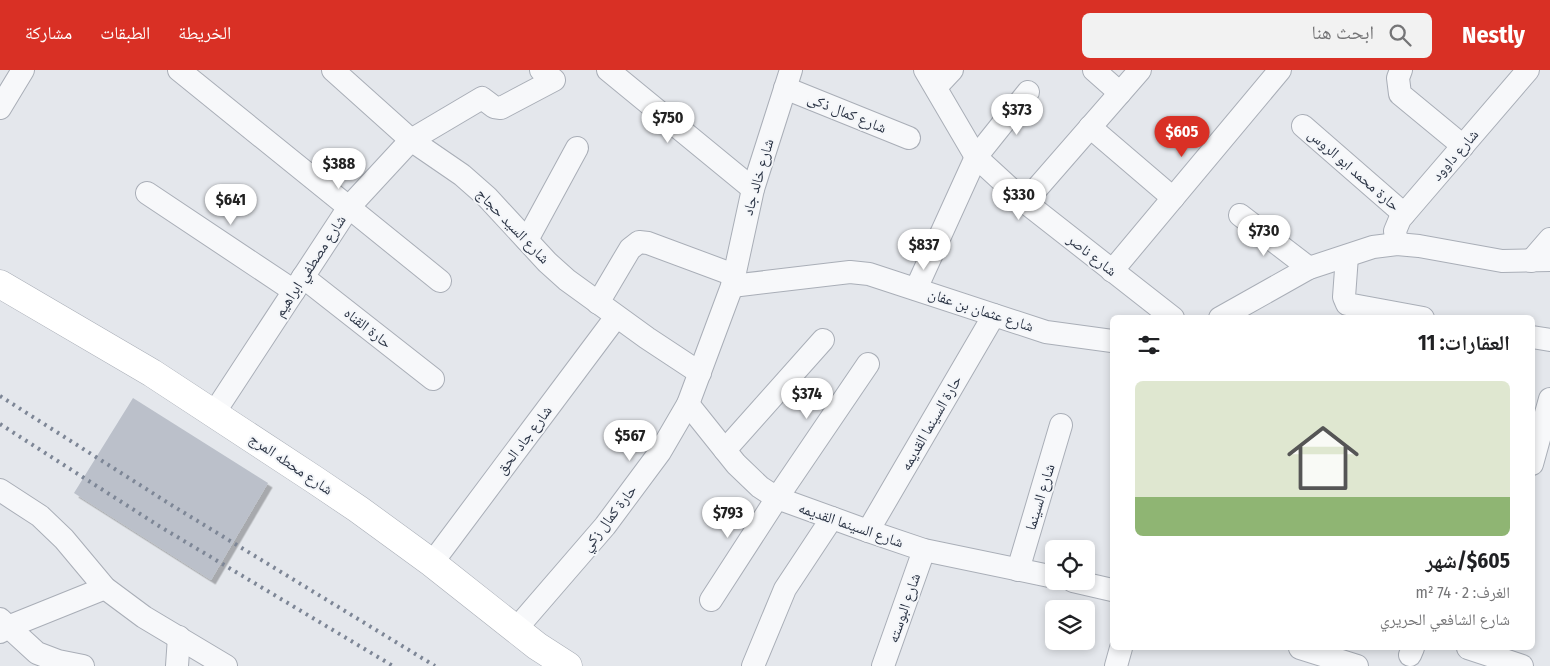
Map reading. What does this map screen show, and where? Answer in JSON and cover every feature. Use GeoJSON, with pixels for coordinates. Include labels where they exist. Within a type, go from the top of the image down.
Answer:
{"type":"FeatureCollection","features":[{"type":"Feature","properties":{"kind":"main road","name":"شارع محطه المرج"},"geometry":{"type":"LineString","coordinates":[[0,284],[144,368],[358,509],[432,563],[538,646],[568,666]]}},
{"type":"Feature","properties":{"kind":"street"},"geometry":{"type":"LineString","coordinates":[[0,108],[23,70]]}},
{"type":"Feature","properties":{"kind":"street"},"geometry":{"type":"LineString","coordinates":[[179,70],[440,281]]}},
{"type":"Feature","properties":{"kind":"street","name":"شارع السيد حجاج"},"geometry":{"type":"LineString","coordinates":[[334,70],[411,140],[487,197],[547,262],[567,280],[607,310],[700,373]]}},
{"type":"Feature","properties":{"kind":"street"},"geometry":{"type":"LineString","coordinates":[[608,70],[753,189]]}},
{"type":"Feature","properties":{"kind":"street"},"geometry":{"type":"LineString","coordinates":[[930,79],[952,70]]}},
{"type":"Feature","properties":{"kind":"street"},"geometry":{"type":"LineString","coordinates":[[1094,70],[1120,93]]}},
{"type":"Feature","properties":{"kind":"street"},"geometry":{"type":"LineString","coordinates":[[1025,202],[1140,70]]}},
{"type":"Feature","properties":{"kind":"street"},"geometry":{"type":"LineString","coordinates":[[1112,271],[1280,70]]}},
{"type":"Feature","properties":{"kind":"street"},"geometry":{"type":"LineString","coordinates":[[1401,70],[1398,78],[1400,94],[1463,146]]}},
{"type":"Feature","properties":{"kind":"street","name":"شارع داوود"},"geometry":{"type":"LineString","coordinates":[[1397,244],[1396,225],[1404,214],[1528,70]]}},
{"type":"Feature","properties":{"kind":"street","name":"شارع مصطفي ابراهيم"},"geometry":{"type":"LineString","coordinates":[[214,413],[349,207],[411,140],[482,98],[494,107],[501,108],[547,75]]}},
{"type":"Feature","properties":{"kind":"street","name":"شارع خالد جاد"},"geometry":{"type":"LineString","coordinates":[[733,281],[753,189],[788,79]]}},
{"type":"Feature","properties":{"kind":"street","name":"شارع كمال ذكى"},"geometry":{"type":"LineString","coordinates":[[788,79],[909,138]]}},
{"type":"Feature","properties":{"kind":"street","name":"شارع ناصر"},"geometry":{"type":"LineString","coordinates":[[930,79],[976,157],[1025,202],[1170,315]]}},
{"type":"Feature","properties":{"kind":"street"},"geometry":{"type":"LineString","coordinates":[[916,288],[976,157],[1028,92]]}},
{"type":"Feature","properties":{"kind":"street","name":"حارة محمد ابو الروس"},"geometry":{"type":"LineString","coordinates":[[1302,126],[1404,214]]}},
{"type":"Feature","properties":{"kind":"street"},"geometry":{"type":"LineString","coordinates":[[1090,127],[1173,198]]}},
{"type":"Feature","properties":{"kind":"street"},"geometry":{"type":"LineString","coordinates":[[527,240],[577,148]]}},
{"type":"Feature","properties":{"kind":"street","name":"حارة القناه"},"geometry":{"type":"LineString","coordinates":[[147,193],[298,284],[433,379]]}},
{"type":"Feature","properties":{"kind":"street"},"geometry":{"type":"LineString","coordinates":[[1240,216],[1309,268]]}},
{"type":"Feature","properties":{"kind":"street"},"geometry":{"type":"LineString","coordinates":[[1225,315],[1309,268],[1373,247],[1397,244],[1419,246],[1502,261],[1541,261],[1550,239]]}},
{"type":"Feature","properties":{"kind":"street","name":"شارع جاد الحق"},"geometry":{"type":"LineString","coordinates":[[432,563],[607,310],[630,249],[636,243],[648,243],[733,281]]}},
{"type":"Feature","properties":{"kind":"street"},"geometry":{"type":"LineString","coordinates":[[1347,256],[1344,296],[1347,304],[1407,315]]}},
{"type":"Feature","properties":{"kind":"street","name":"شارع عثمان بن عفان"},"geometry":{"type":"LineString","coordinates":[[733,281],[850,272],[869,274],[1046,332],[1110,341]]}},
{"type":"Feature","properties":{"kind":"street","name":"حارة كمال زكي"},"geometry":{"type":"LineString","coordinates":[[516,629],[605,526],[660,452],[688,404],[733,281]]}},
{"type":"Feature","properties":{"kind":"street","name":"حارة السينما القديمه"},"geometry":{"type":"LineString","coordinates":[[868,531],[994,315]]}},
{"type":"Feature","properties":{"kind":"street"},"geometry":{"type":"LineString","coordinates":[[1535,338],[1550,340]]}},
{"type":"Feature","properties":{"kind":"street"},"geometry":{"type":"LineString","coordinates":[[725,450],[824,340]]}},
{"type":"Feature","properties":{"kind":"street"},"geometry":{"type":"LineString","coordinates":[[711,600],[777,498],[868,364]]}},
{"type":"Feature","properties":{"kind":"street"},"geometry":{"type":"LineString","coordinates":[[1535,396],[1550,399],[1535,453]]}},
{"type":"Feature","properties":{"kind":"street","name":"شارع السينما القديمه"},"geometry":{"type":"LineString","coordinates":[[688,404],[736,464],[760,487],[777,498],[924,550],[1045,575]]}},
{"type":"Feature","properties":{"kind":"street","name":"شارع السينما"},"geometry":{"type":"LineString","coordinates":[[1018,570],[1061,425]]}},
{"type":"Feature","properties":{"kind":"street"},"geometry":{"type":"LineString","coordinates":[[1535,470],[1550,474]]}},
{"type":"Feature","properties":{"kind":"street"},"geometry":{"type":"LineString","coordinates":[[0,490],[40,516],[64,539],[105,588],[144,617],[226,666]]}},
{"type":"Feature","properties":{"kind":"street"},"geometry":{"type":"LineString","coordinates":[[753,666],[785,589],[832,518]]}},
{"type":"Feature","properties":{"kind":"street","name":"شارع البوسته"},"geometry":{"type":"LineString","coordinates":[[883,666],[924,550]]}},
{"type":"Feature","properties":{"kind":"street"},"geometry":{"type":"LineString","coordinates":[[1095,586],[1110,590]]}},
{"type":"Feature","properties":{"kind":"street"},"geometry":{"type":"LineString","coordinates":[[83,666],[58,661],[30,660],[3,626],[105,588]]}},
{"type":"Feature","properties":{"kind":"street"},"geometry":{"type":"LineString","coordinates":[[177,666],[179,637]]}},
{"type":"Feature","properties":{"kind":"street"},"geometry":{"type":"LineString","coordinates":[[1116,666],[1120,650]]}},
{"type":"Feature","properties":{"kind":"street"},"geometry":{"type":"LineString","coordinates":[[1306,650],[1354,665]]}},
{"type":"Feature","properties":{"kind":"street"},"geometry":{"type":"LineString","coordinates":[[1474,650],[1522,666]]}},
{"type":"Feature","properties":{"kind":"building"},"geometry":{"type":"Polygon","coordinates":[[[133,398],[268,483],[211,580],[74,493],[133,398]]]}},
{"type":"Feature","properties":{"kind":"railway"},"geometry":{"type":"LineString","coordinates":[[0,396],[173,506],[435,666]]}},
{"type":"Feature","properties":{"kind":"railway"},"geometry":{"type":"LineString","coordinates":[[0,424],[159,526],[393,666]]}}]}
